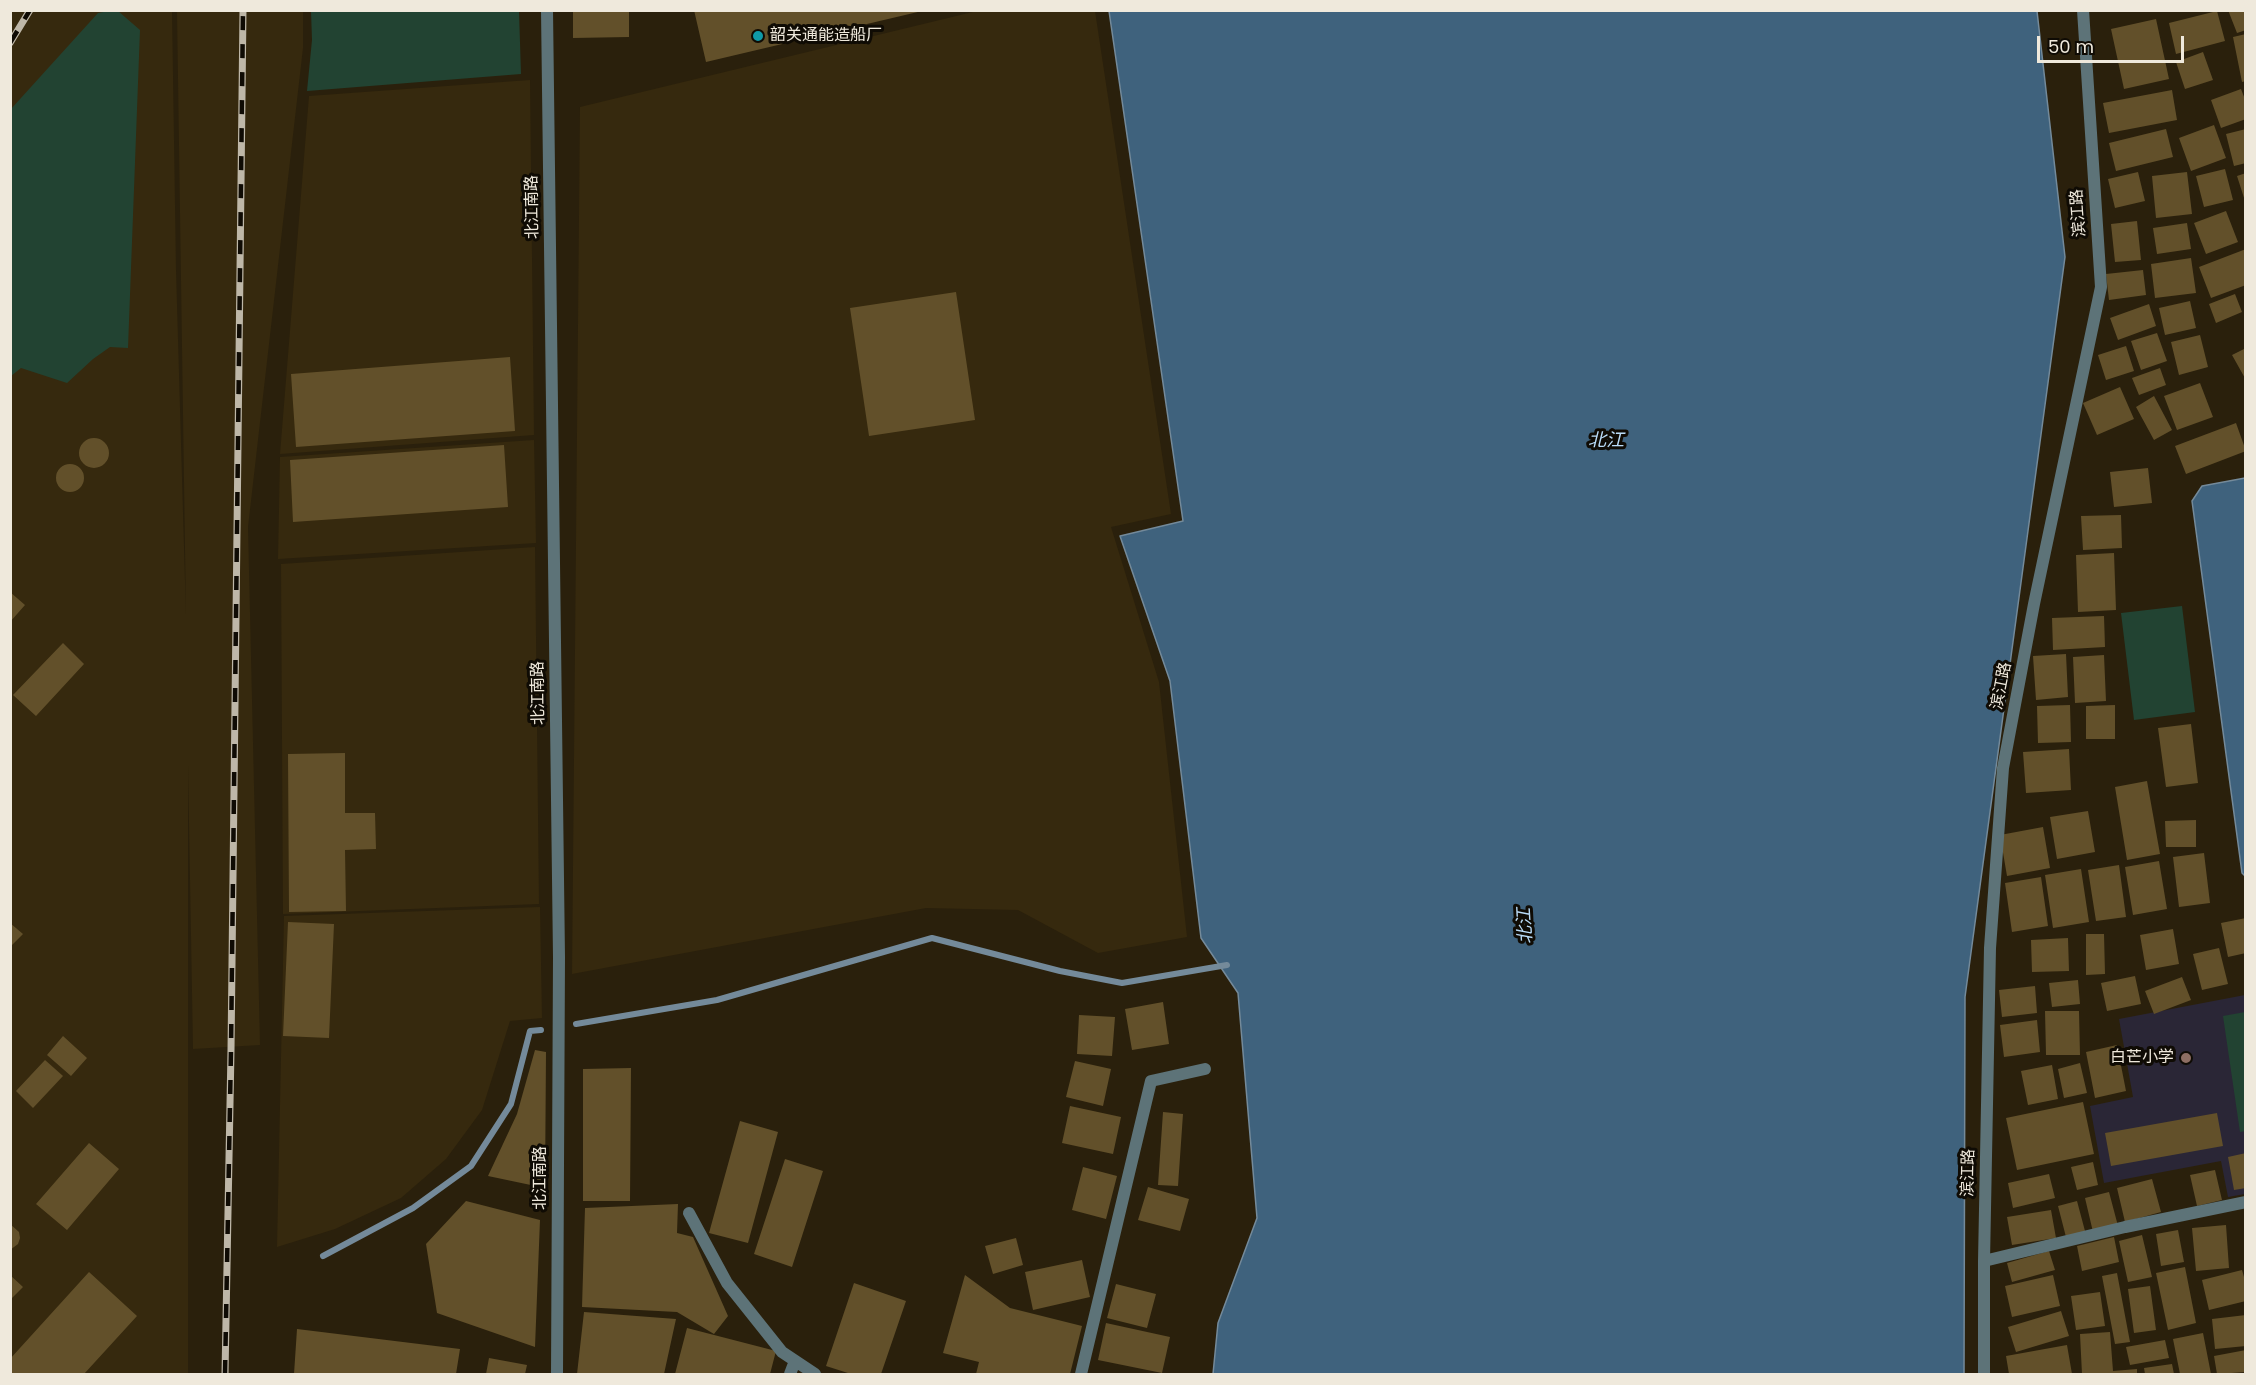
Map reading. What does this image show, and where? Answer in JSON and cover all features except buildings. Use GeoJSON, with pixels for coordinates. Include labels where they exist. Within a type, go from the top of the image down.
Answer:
{"type":"FeatureCollection","features":[{"type":"Feature","properties":{"kind":"street","name":"北江南路"},"geometry":{"type":"LineString","coordinates":[[547,10],[559,957],[557,1374]]}},
{"type":"Feature","properties":{"kind":"street","name":"滨江路"},"geometry":{"type":"LineString","coordinates":[[1984,1374],[1990,948],[2003,768],[2034,604],[2101,287],[2083,10]]}},
{"type":"Feature","properties":{"kind":"street"},"geometry":{"type":"LineString","coordinates":[[1081,1374],[1151,1081],[1205,1069]]}},
{"type":"Feature","properties":{"kind":"street"},"geometry":{"type":"LineString","coordinates":[[1984,1261],[2124,1227],[2246,1202]]}},
{"type":"Feature","properties":{"kind":"street"},"geometry":{"type":"LineString","coordinates":[[689,1213],[727,1283],[782,1352],[815,1374]]}},
{"type":"Feature","properties":{"kind":"street"},"geometry":{"type":"LineString","coordinates":[[790,1374],[795,1361]]}},
{"type":"Feature","properties":{"kind":"shaded area"},"geometry":{"type":"Polygon","coordinates":[[[10,11],[172,11],[176,270],[186,616],[177,11],[303,11],[303,48],[248,527],[260,1045],[193,1049],[188,766],[188,1374],[11,1374],[10,11]]]}},
{"type":"Feature","properties":{"kind":"shaded area"},"geometry":{"type":"Polygon","coordinates":[[[977,11],[1095,11],[1171,514],[1111,527],[1159,682],[1187,937],[1098,953],[1018,910],[926,908],[572,974],[580,107],[977,11]]]}},
{"type":"Feature","properties":{"kind":"shaded area"},"geometry":{"type":"Polygon","coordinates":[[[530,80],[534,435],[280,454],[309,96],[530,80]]]}},
{"type":"Feature","properties":{"kind":"shaded area"},"geometry":{"type":"Polygon","coordinates":[[[534,440],[536,543],[278,559],[280,457],[534,440]]]}},
{"type":"Feature","properties":{"kind":"shaded area"},"geometry":{"type":"Polygon","coordinates":[[[535,547],[539,904],[283,914],[281,564],[535,547]]]}},
{"type":"Feature","properties":{"kind":"shaded area"},"geometry":{"type":"Polygon","coordinates":[[[540,907],[542,1018],[510,1021],[482,1110],[446,1159],[401,1198],[335,1229],[277,1247],[284,916],[540,907]]]}},
{"type":"Feature","properties":{"kind":"shaded area","name":"白芒小学"},"geometry":{"type":"Polygon","coordinates":[[[2245,995],[2245,1194],[2228,1197],[2221,1161],[2104,1183],[2090,1106],[2133,1097],[2119,1019],[2245,995]]]}},
{"type":"Feature","properties":{"kind":"green space"},"geometry":{"type":"Polygon","coordinates":[[[118,11],[140,30],[128,348],[110,347],[67,383],[21,368],[11,376],[11,109],[98,13],[118,11]]]}},
{"type":"Feature","properties":{"kind":"green space"},"geometry":{"type":"Polygon","coordinates":[[[311,11],[519,11],[521,74],[307,91],[312,40],[311,11]]]}},
{"type":"Feature","properties":{"kind":"green space"},"geometry":{"type":"Polygon","coordinates":[[[2182,606],[2195,712],[2134,720],[2121,613],[2182,606]]]}},
{"type":"Feature","properties":{"kind":"green space"},"geometry":{"type":"Polygon","coordinates":[[[2245,1012],[2246,1131],[2240,1132],[2223,1016],[2245,1012]]]}},
{"type":"Feature","properties":{"kind":"water","name":"北江"},"geometry":{"type":"Polygon","coordinates":[[[1109,11],[2037,11],[2065,257],[1965,997],[1964,1374],[1213,1374],[1218,1323],[1257,1218],[1238,993],[1201,938],[1170,681],[1120,536],[1183,521],[1109,11]]]}},
{"type":"Feature","properties":{"kind":"water"},"geometry":{"type":"Polygon","coordinates":[[[2246,478],[2245,876],[2242,873],[2192,501],[2202,486],[2246,478]]]}},
{"type":"Feature","properties":{"kind":"waterway"},"geometry":{"type":"LineString","coordinates":[[576,1024],[717,1000],[932,938],[1060,971],[1122,983],[1227,965]]}},
{"type":"Feature","properties":{"kind":"waterway"},"geometry":{"type":"LineString","coordinates":[[323,1256],[413,1208],[471,1166],[511,1104],[530,1031],[541,1030]]}},
{"type":"Feature","properties":{"kind":"railway"},"geometry":{"type":"LineString","coordinates":[[10,43],[30,10]]}},
{"type":"Feature","properties":{"kind":"railway"},"geometry":{"type":"LineString","coordinates":[[225,1374],[243,10]]}},
{"type":"Feature","properties":{"kind":"place","name":"韶关通能造船厂"},"geometry":{"type":"Point","coordinates":[758,36]}},
{"type":"Feature","properties":{"kind":"place","name":"白芒小学"},"geometry":{"type":"Point","coordinates":[2186,1058]}}]}
